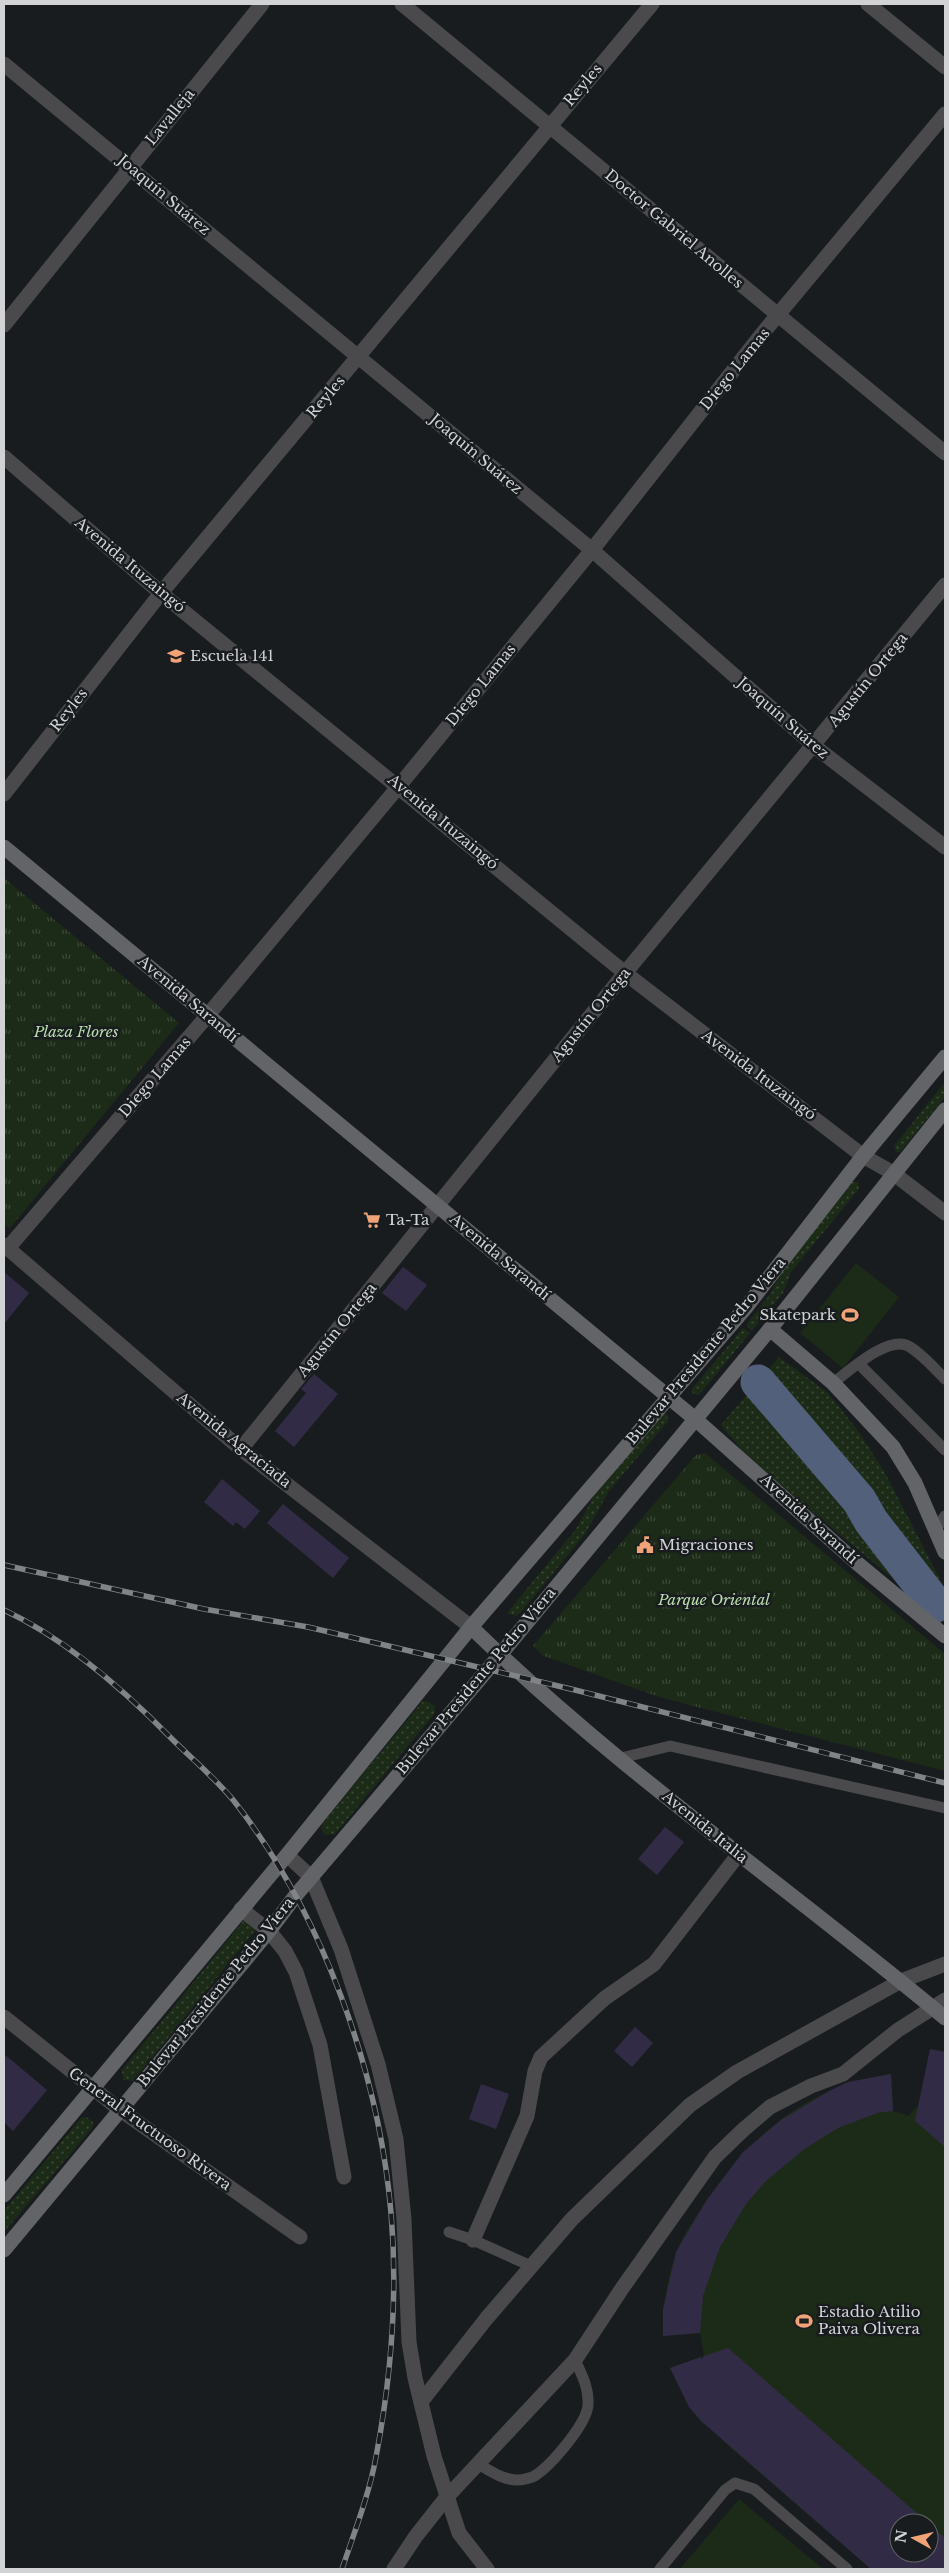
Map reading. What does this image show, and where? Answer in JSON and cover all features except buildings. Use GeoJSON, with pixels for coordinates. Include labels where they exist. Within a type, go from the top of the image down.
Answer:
{"type":"FeatureCollection","features":[{"type":"Feature","properties":{"kind":"street","name":"Lavalleja"},"geometry":{"type":"LineString","coordinates":[[4,325],[129,167],[262,4]]}},
{"type":"Feature","properties":{"kind":"street","name":"Doctor Gabriel Anolles"},"geometry":{"type":"LineString","coordinates":[[402,4],[945,453]]}},
{"type":"Feature","properties":{"kind":"street","name":"Reyles"},"geometry":{"type":"LineString","coordinates":[[4,794],[161,593],[652,4]]}},
{"type":"Feature","properties":{"kind":"street"},"geometry":{"type":"LineString","coordinates":[[868,4],[945,67]]}},
{"type":"Feature","properties":{"kind":"street","name":"Joaquín Suárez"},"geometry":{"type":"LineString","coordinates":[[4,64],[592,550],[814,746],[945,847]]}},
{"type":"Feature","properties":{"kind":"street","name":"Diego Lamas"},"geometry":{"type":"LineString","coordinates":[[6,1247],[208,1015],[399,786],[592,550],[778,315],[945,114]]}},
{"type":"Feature","properties":{"kind":"street","name":"Avenida Ituzaingó"},"geometry":{"type":"LineString","coordinates":[[4,457],[161,593],[625,973],[863,1156],[893,1173],[945,1213]]}},
{"type":"Feature","properties":{"kind":"street","name":"Agustín Ortega"},"geometry":{"type":"LineString","coordinates":[[241,1449],[625,973],[945,585]]}},
{"type":"Feature","properties":{"kind":"street","name":"Avenida Sarandí"},"geometry":{"type":"LineString","coordinates":[[4,846],[694,1418],[857,1563],[945,1636]]}},
{"type":"Feature","properties":{"kind":"street","name":"Bulevar Presidente Pedro Viera"},"geometry":{"type":"LineString","coordinates":[[4,2195],[287,1855],[471,1628],[747,1306],[863,1156],[945,1058]]}},
{"type":"Feature","properties":{"kind":"street","name":"Bulevar Presidente Pedro Viera"},"geometry":{"type":"LineString","coordinates":[[4,2250],[311,1877],[500,1655],[694,1418],[770,1329],[945,1110]]}},
{"type":"Feature","properties":{"kind":"street","name":"Avenida Agraciada"},"geometry":{"type":"LineString","coordinates":[[6,1247],[241,1449],[471,1628]]}},
{"type":"Feature","properties":{"kind":"street"},"geometry":{"type":"LineString","coordinates":[[770,1329],[833,1383],[893,1447],[915,1483],[945,1552]]}},
{"type":"Feature","properties":{"kind":"street","name":"Avenida Italia"},"geometry":{"type":"LineString","coordinates":[[471,1628],[523,1678],[738,1855],[901,1981],[938,2003],[945,2018]]}},
{"type":"Feature","properties":{"kind":"street"},"geometry":{"type":"LineString","coordinates":[[287,1855],[311,1877],[341,1949],[378,2064],[396,2139],[404,2219],[409,2342],[421,2402],[446,2498],[458,2533],[486,2569]]}},
{"type":"Feature","properties":{"kind":"street"},"geometry":{"type":"LineString","coordinates":[[472,2240],[527,2116],[535,2072],[541,2056],[605,1998],[654,1964],[738,1855]]}},
{"type":"Feature","properties":{"kind":"street"},"geometry":{"type":"LineString","coordinates":[[241,1909],[268,1931],[285,1951],[296,1972],[320,2045],[344,2177]]}},
{"type":"Feature","properties":{"kind":"street"},"geometry":{"type":"LineString","coordinates":[[421,2402],[531,2266],[579,2212],[690,2105],[737,2072],[901,1981],[945,1964]]}},
{"type":"Feature","properties":{"kind":"street"},"geometry":{"type":"LineString","coordinates":[[394,2569],[416,2536],[446,2498],[575,2360],[687,2194],[715,2157],[743,2130],[778,2103],[811,2086],[843,2074],[898,2030],[938,2003]]}},
{"type":"Feature","properties":{"kind":"street","name":"General Fructuoso Rivera"},"geometry":{"type":"LineString","coordinates":[[4,2017],[119,2109],[300,2237]]}},
{"type":"Feature","properties":{"kind":"lane"},"geometry":{"type":"LineString","coordinates":[[833,1383],[877,1351],[895,1343],[909,1345],[945,1379]]}},
{"type":"Feature","properties":{"kind":"lane"},"geometry":{"type":"LineString","coordinates":[[859,1364],[945,1450]]}},
{"type":"Feature","properties":{"kind":"lane"},"geometry":{"type":"LineString","coordinates":[[936,1529],[945,1516]]}},
{"type":"Feature","properties":{"kind":"lane"},"geometry":{"type":"LineString","coordinates":[[621,1758],[670,1746],[945,1808]]}},
{"type":"Feature","properties":{"kind":"lane"},"geometry":{"type":"LineString","coordinates":[[449,2232],[531,2266]]}},
{"type":"Feature","properties":{"kind":"lane"},"geometry":{"type":"LineString","coordinates":[[478,2464],[501,2477],[518,2480],[535,2476],[560,2450],[581,2424],[588,2407],[587,2386],[575,2360]]}},
{"type":"Feature","properties":{"kind":"lane"},"geometry":{"type":"LineString","coordinates":[[660,2569],[725,2490],[734,2483],[754,2489],[847,2569]]}},
{"type":"Feature","properties":{"kind":"green space","name":"Plaza Flores"},"geometry":{"type":"Polygon","coordinates":[[[4,878],[179,1023],[10,1228],[4,1223],[4,878]]]}},
{"type":"Feature","properties":{"kind":"green space"},"geometry":{"type":"Polygon","coordinates":[[[945,1082],[945,1097],[900,1152],[896,1152],[894,1146],[945,1082]]]}},
{"type":"Feature","properties":{"kind":"green space"},"geometry":{"type":"Polygon","coordinates":[[[852,1182],[858,1182],[859,1189],[791,1272],[783,1293],[752,1331],[746,1325],[771,1293],[783,1268],[852,1182]]]}},
{"type":"Feature","properties":{"kind":"green space","name":"Skatepark"},"geometry":{"type":"Polygon","coordinates":[[[856,1263],[899,1297],[843,1368],[800,1333],[856,1263]]]}},
{"type":"Feature","properties":{"kind":"green space"},"geometry":{"type":"Polygon","coordinates":[[[743,1328],[750,1333],[699,1395],[693,1394],[692,1389],[743,1328]]]}},
{"type":"Feature","properties":{"kind":"green space"},"geometry":{"type":"Polygon","coordinates":[[[779,1357],[828,1393],[856,1428],[884,1471],[945,1589],[945,1622],[748,1458],[721,1425],[779,1357]]]}},
{"type":"Feature","properties":{"kind":"green space"},"geometry":{"type":"Polygon","coordinates":[[[664,1413],[667,1414],[668,1421],[609,1491],[585,1534],[522,1611],[516,1616],[507,1613],[576,1529],[595,1494],[664,1413]]]}},
{"type":"Feature","properties":{"kind":"green space","name":"Parque Oriental"},"geometry":{"type":"Polygon","coordinates":[[[705,1453],[945,1654],[945,1771],[659,1697],[544,1656],[533,1646],[696,1455],[705,1453]]]}},
{"type":"Feature","properties":{"kind":"green space"},"geometry":{"type":"Polygon","coordinates":[[[427,1701],[435,1706],[435,1713],[335,1834],[325,1835],[321,1828],[323,1823],[422,1702],[427,1701]]]}},
{"type":"Feature","properties":{"kind":"green space"},"geometry":{"type":"Polygon","coordinates":[[[245,1919],[257,1928],[133,2081],[123,2080],[122,2070],[245,1919]]]}},
{"type":"Feature","properties":{"kind":"green space","name":"Estadio Atilio Paiva Olivera"},"geometry":{"type":"Polygon","coordinates":[[[930,2049],[945,2052],[945,2569],[871,2569],[723,2441],[742,2418],[727,2404],[703,2424],[689,2407],[670,2368],[704,2356],[700,2333],[663,2336],[664,2305],[667,2284],[673,2264],[690,2226],[717,2185],[737,2161],[758,2139],[781,2120],[805,2103],[832,2090],[860,2080],[891,2074],[893,2111],[909,2116],[919,2104],[930,2049]]]}},
{"type":"Feature","properties":{"kind":"green space"},"geometry":{"type":"Polygon","coordinates":[[[86,2117],[93,2122],[93,2127],[4,2232],[4,2211],[81,2118],[86,2117]]]}},
{"type":"Feature","properties":{"kind":"green space"},"geometry":{"type":"Polygon","coordinates":[[[739,2499],[823,2569],[680,2569],[739,2499]]]}},
{"type":"Feature","properties":{"kind":"waterway"},"geometry":{"type":"LineString","coordinates":[[758,1382],[859,1500],[871,1521],[936,1605]]}},
{"type":"Feature","properties":{"kind":"railway"},"geometry":{"type":"LineString","coordinates":[[4,1565],[204,1609],[308,1627],[575,1690],[945,1783]]}},
{"type":"Feature","properties":{"kind":"railway"},"geometry":{"type":"LineString","coordinates":[[4,1610],[50,1635],[93,1666],[133,1701],[211,1776],[234,1801],[266,1845],[294,1893],[319,1943],[341,1996],[359,2050],[374,2105],[391,2213],[394,2274],[392,2335],[386,2397],[376,2457],[361,2514],[342,2569]]}},
{"type":"Feature","properties":{"kind":"place","name":"Escuela 141"},"geometry":{"type":"Point","coordinates":[176,656]}},
{"type":"Feature","properties":{"kind":"place","name":"Ta-Ta"},"geometry":{"type":"Point","coordinates":[372,1220]}},
{"type":"Feature","properties":{"kind":"place","name":"Skatepark"},"geometry":{"type":"Point","coordinates":[850,1315]}},
{"type":"Feature","properties":{"kind":"place","name":"Migraciones"},"geometry":{"type":"Point","coordinates":[645,1545]}},
{"type":"Feature","properties":{"kind":"place","name":"Estadio Atilio Paiva Olivera"},"geometry":{"type":"Point","coordinates":[804,2321]}}]}
